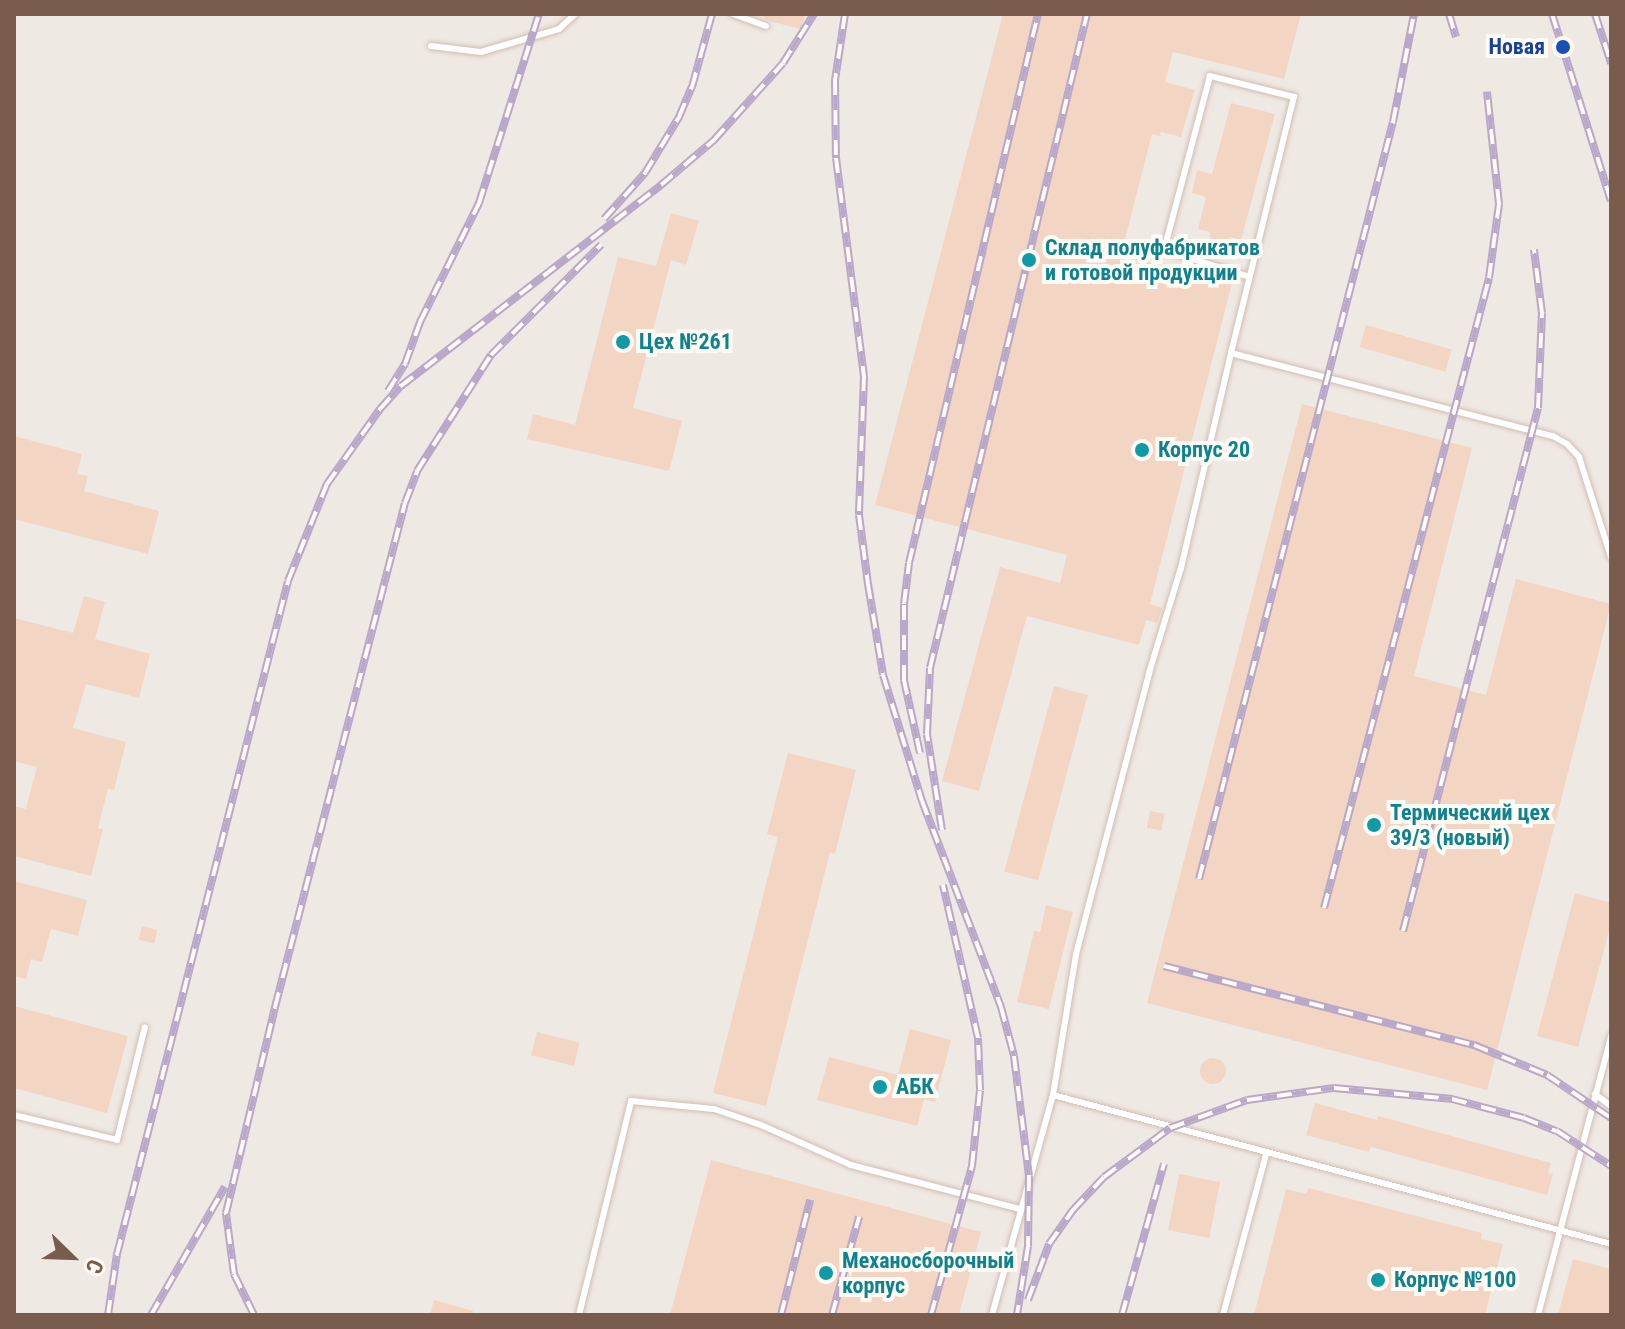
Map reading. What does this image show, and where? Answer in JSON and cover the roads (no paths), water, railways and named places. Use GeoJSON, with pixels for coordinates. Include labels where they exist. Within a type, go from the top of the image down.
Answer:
{"type":"FeatureCollection","features":[{"type":"Feature","properties":{"kind":"lane"},"geometry":{"type":"LineString","coordinates":[[431,46],[481,52],[559,29],[575,14]]}},
{"type":"Feature","properties":{"kind":"lane"},"geometry":{"type":"LineString","coordinates":[[733,14],[766,26]]}},
{"type":"Feature","properties":{"kind":"lane"},"geometry":{"type":"LineString","coordinates":[[992,1315],[1053,1095],[1076,954],[1149,673],[1181,568],[1247,276],[1294,97],[1210,76],[1164,250],[1247,276]]}},
{"type":"Feature","properties":{"kind":"lane"},"geometry":{"type":"LineString","coordinates":[[1231,353],[1553,436],[1567,444],[1579,457],[1611,557]]}},
{"type":"Feature","properties":{"kind":"lane"},"geometry":{"type":"LineString","coordinates":[[14,1115],[117,1140],[145,1027]]}},
{"type":"Feature","properties":{"kind":"lane"},"geometry":{"type":"LineString","coordinates":[[1538,1315],[1611,1036]]}},
{"type":"Feature","properties":{"kind":"lane"},"geometry":{"type":"LineString","coordinates":[[1595,1094],[1611,1106]]}},
{"type":"Feature","properties":{"kind":"lane"},"geometry":{"type":"LineString","coordinates":[[1053,1095],[1611,1244]]}},
{"type":"Feature","properties":{"kind":"lane"},"geometry":{"type":"LineString","coordinates":[[579,1315],[631,1101],[714,1109],[761,1125],[851,1165],[1020,1209]]}},
{"type":"Feature","properties":{"kind":"lane"},"geometry":{"type":"LineString","coordinates":[[1223,1315],[1266,1154]]}},
{"type":"Feature","properties":{"kind":"railway"},"geometry":{"type":"LineString","coordinates":[[388,391],[405,364],[420,322],[479,203],[539,14]]}},
{"type":"Feature","properties":{"kind":"railway"},"geometry":{"type":"LineString","coordinates":[[604,219],[645,173],[679,117],[692,87],[712,14]]}},
{"type":"Feature","properties":{"kind":"railway"},"geometry":{"type":"LineString","coordinates":[[108,1315],[117,1254],[288,581],[327,484],[380,409],[401,386],[661,185],[714,140],[783,63],[814,14]]}},
{"type":"Feature","properties":{"kind":"railway"},"geometry":{"type":"LineString","coordinates":[[845,14],[835,80],[836,158],[864,376],[859,515],[868,584],[883,675],[922,801],[1001,1007],[1014,1056],[1029,1176],[1028,1246],[1017,1315]]}},
{"type":"Feature","properties":{"kind":"railway"},"geometry":{"type":"LineString","coordinates":[[920,753],[904,680],[904,604],[909,563],[1038,14]]}},
{"type":"Feature","properties":{"kind":"railway"},"geometry":{"type":"LineString","coordinates":[[942,830],[927,734],[930,668],[1087,14]]}},
{"type":"Feature","properties":{"kind":"railway"},"geometry":{"type":"LineString","coordinates":[[1199,879],[1393,122],[1414,14]]}},
{"type":"Feature","properties":{"kind":"railway"},"geometry":{"type":"LineString","coordinates":[[1449,14],[1456,37]]}},
{"type":"Feature","properties":{"kind":"railway"},"geometry":{"type":"LineString","coordinates":[[1552,14],[1611,201]]}},
{"type":"Feature","properties":{"kind":"railway"},"geometry":{"type":"LineString","coordinates":[[1595,14],[1611,63]]}},
{"type":"Feature","properties":{"kind":"railway"},"geometry":{"type":"LineString","coordinates":[[1324,908],[1489,278],[1499,204],[1487,92]]}},
{"type":"Feature","properties":{"kind":"railway"},"geometry":{"type":"LineString","coordinates":[[254,1315],[234,1274],[226,1213],[275,1007],[405,503],[417,471],[491,355],[601,245]]}},
{"type":"Feature","properties":{"kind":"railway"},"geometry":{"type":"LineString","coordinates":[[1403,931],[1538,408],[1542,313],[1534,250]]}},
{"type":"Feature","properties":{"kind":"railway"},"geometry":{"type":"LineString","coordinates":[[931,1315],[972,1166],[980,1090],[978,1038],[943,885]]}},
{"type":"Feature","properties":{"kind":"railway"},"geometry":{"type":"LineString","coordinates":[[1164,966],[1474,1045],[1547,1075],[1611,1118]]}},
{"type":"Feature","properties":{"kind":"railway"},"geometry":{"type":"LineString","coordinates":[[1028,1300],[1049,1244],[1073,1210],[1104,1177],[1170,1128],[1247,1100],[1334,1088],[1452,1099],[1524,1118],[1557,1131],[1611,1166]]}},
{"type":"Feature","properties":{"kind":"railway"},"geometry":{"type":"LineString","coordinates":[[1122,1315],[1164,1164]]}},
{"type":"Feature","properties":{"kind":"railway"},"geometry":{"type":"LineString","coordinates":[[151,1315],[225,1187]]}},
{"type":"Feature","properties":{"kind":"railway"},"geometry":{"type":"LineString","coordinates":[[781,1315],[810,1200]]}},
{"type":"Feature","properties":{"kind":"railway"},"geometry":{"type":"LineString","coordinates":[[832,1315],[859,1217]]}},
{"type":"Feature","properties":{"kind":"place","name":"Новая"},"geometry":{"type":"Point","coordinates":[1563,47]}},
{"type":"Feature","properties":{"kind":"place","name":"Склад полуфабрикатов и готовой продукции"},"geometry":{"type":"Point","coordinates":[1029,260]}},
{"type":"Feature","properties":{"kind":"place","name":"Цех №261"},"geometry":{"type":"Point","coordinates":[623,342]}},
{"type":"Feature","properties":{"kind":"place","name":"Корпус 20"},"geometry":{"type":"Point","coordinates":[1142,450]}},
{"type":"Feature","properties":{"kind":"place","name":"Термический цех 39/3 (новый)"},"geometry":{"type":"Point","coordinates":[1374,825]}},
{"type":"Feature","properties":{"kind":"place","name":"АБК"},"geometry":{"type":"Point","coordinates":[880,1087]}},
{"type":"Feature","properties":{"kind":"place","name":"Механосборочный корпус"},"geometry":{"type":"Point","coordinates":[826,1273]}},
{"type":"Feature","properties":{"kind":"place","name":"Корпус №100"},"geometry":{"type":"Point","coordinates":[1378,1280]}}]}
